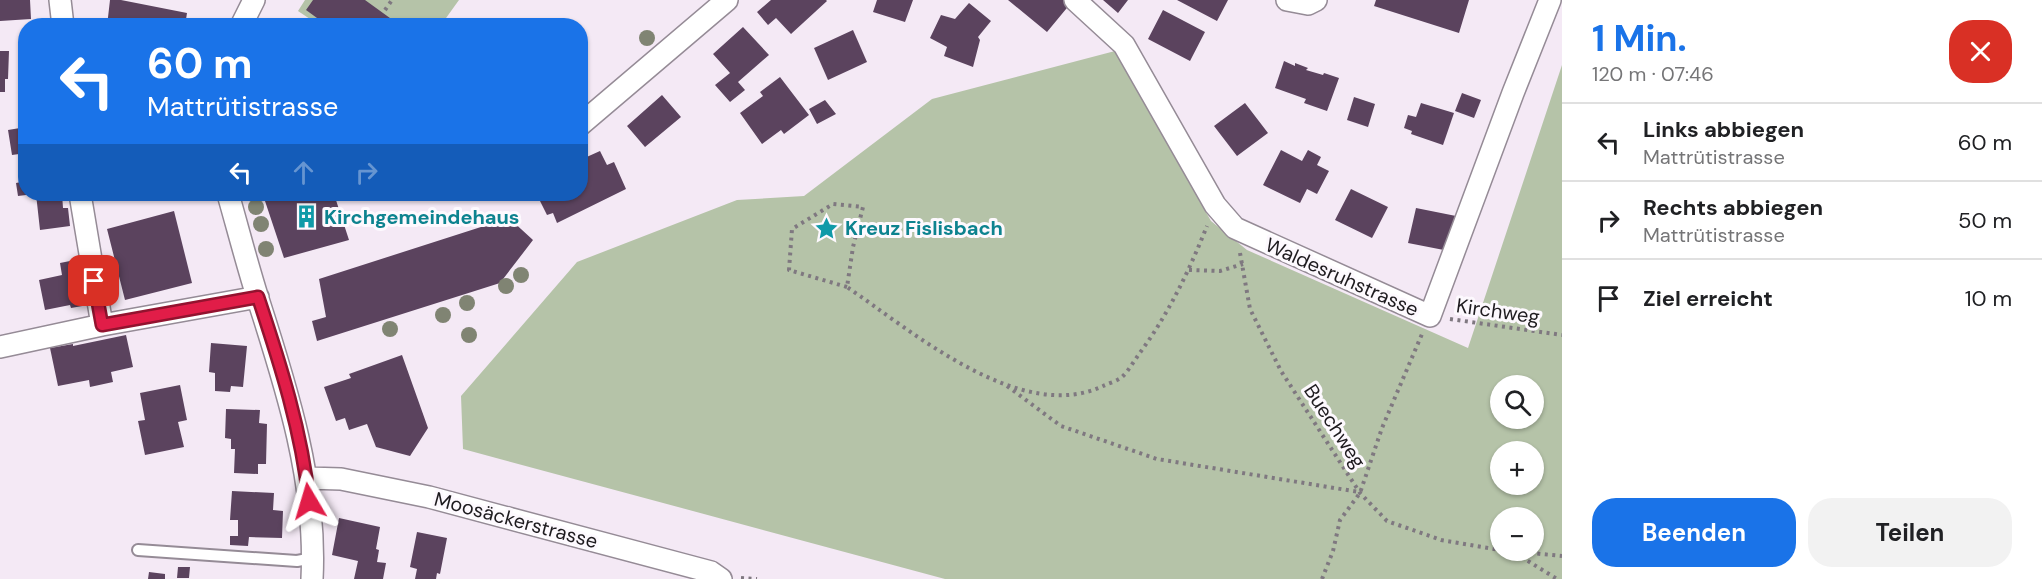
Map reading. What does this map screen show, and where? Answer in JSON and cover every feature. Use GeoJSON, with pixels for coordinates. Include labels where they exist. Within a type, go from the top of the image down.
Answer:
{"type":"FeatureCollection","features":[{"type":"Feature","properties":{"kind":"street"},"geometry":{"type":"LineString","coordinates":[[60,0],[62,18]]}},
{"type":"Feature","properties":{"kind":"street"},"geometry":{"type":"LineString","coordinates":[[245,18],[254,0]]}},
{"type":"Feature","properties":{"kind":"street"},"geometry":{"type":"LineString","coordinates":[[588,118],[727,0]]}},
{"type":"Feature","properties":{"kind":"street","name":"Waldesruhstrasse"},"geometry":{"type":"LineString","coordinates":[[1075,0],[1124,45],[1215,205],[1235,228],[1430,316],[1550,0]]}},
{"type":"Feature","properties":{"kind":"street"},"geometry":{"type":"LineString","coordinates":[[1287,0],[1308,4],[1316,0]]}},
{"type":"Feature","properties":{"kind":"street"},"geometry":{"type":"LineString","coordinates":[[81,201],[102,325]]}},
{"type":"Feature","properties":{"kind":"street"},"geometry":{"type":"LineString","coordinates":[[230,201],[292,411],[307,478],[313,558],[312,579]]}},
{"type":"Feature","properties":{"kind":"street"},"geometry":{"type":"LineString","coordinates":[[0,347],[102,325],[258,297]]}},
{"type":"Feature","properties":{"kind":"street","name":"Moosäckerstrasse"},"geometry":{"type":"LineString","coordinates":[[307,478],[341,479],[429,497],[711,572],[721,579]]}},
{"type":"Feature","properties":{"kind":"lane"},"geometry":{"type":"LineString","coordinates":[[138,550],[297,561],[313,558]]}},
{"type":"Feature","properties":{"kind":"path"},"geometry":{"type":"LineString","coordinates":[[385,10],[392,0]]}},
{"type":"Feature","properties":{"kind":"path"},"geometry":{"type":"LineString","coordinates":[[847,287],[853,247],[863,207],[833,204],[792,229],[789,270],[847,287],[969,369],[1005,385],[1057,397],[1090,392],[1122,377],[1155,333],[1189,270],[1215,205]]}},
{"type":"Feature","properties":{"kind":"path","name":"Buechweg"},"geometry":{"type":"LineString","coordinates":[[1235,228],[1250,309],[1281,371],[1360,493],[1387,521],[1441,540],[1490,548]]}},
{"type":"Feature","properties":{"kind":"path"},"geometry":{"type":"LineString","coordinates":[[1189,270],[1220,271],[1243,264]]}},
{"type":"Feature","properties":{"kind":"path"},"geometry":{"type":"LineString","coordinates":[[1322,579],[1334,550],[1340,520],[1360,493],[1383,429],[1430,316]]}},
{"type":"Feature","properties":{"kind":"path","name":"Kirchweg"},"geometry":{"type":"LineString","coordinates":[[1430,316],[1562,335]]}},
{"type":"Feature","properties":{"kind":"path"},"geometry":{"type":"LineString","coordinates":[[1005,385],[1061,426],[1157,459],[1360,493]]}},
{"type":"Feature","properties":{"kind":"path","name":"Buechweg"},"geometry":{"type":"LineString","coordinates":[[1544,555],[1562,556]]}},
{"type":"Feature","properties":{"kind":"path"},"geometry":{"type":"LineString","coordinates":[[1527,561],[1557,579]]}},
{"type":"Feature","properties":{"kind":"green space"},"geometry":{"type":"Polygon","coordinates":[[[305,0],[459,0],[446,18],[308,18],[298,11],[305,0]]]}},
{"type":"Feature","properties":{"kind":"green space"},"geometry":{"type":"Polygon","coordinates":[[[1115,51],[1211,221],[1247,250],[1468,348],[1562,65],[1562,579],[945,579],[463,449],[461,396],[577,262],[737,200],[804,196],[932,99],[1115,51]]]}},
{"type":"Feature","properties":{"kind":"building"},"geometry":{"type":"Polygon","coordinates":[[[0,0],[30,0],[31,18],[0,21],[0,0]]]}},
{"type":"Feature","properties":{"kind":"building"},"geometry":{"type":"Polygon","coordinates":[[[110,0],[121,0],[187,13],[186,18],[108,18],[110,0]]]}},
{"type":"Feature","properties":{"kind":"building"},"geometry":{"type":"Polygon","coordinates":[[[313,0],[365,0],[390,18],[317,18],[306,10],[313,0]]]}},
{"type":"Feature","properties":{"kind":"building"},"geometry":{"type":"Polygon","coordinates":[[[771,0],[827,1],[791,34],[776,18],[768,25],[757,12],[771,0]]]}},
{"type":"Feature","properties":{"kind":"building"},"geometry":{"type":"Polygon","coordinates":[[[877,0],[913,0],[905,22],[873,12],[877,0]]]}},
{"type":"Feature","properties":{"kind":"building"},"geometry":{"type":"Polygon","coordinates":[[[1008,0],[1068,0],[1071,3],[1047,32],[1008,0]]]}},
{"type":"Feature","properties":{"kind":"building"},"geometry":{"type":"Polygon","coordinates":[[[1103,0],[1128,0],[1118,13],[1103,0]]]}},
{"type":"Feature","properties":{"kind":"building"},"geometry":{"type":"Polygon","coordinates":[[[1177,0],[1228,0],[1217,21],[1177,0]]]}},
{"type":"Feature","properties":{"kind":"building"},"geometry":{"type":"Polygon","coordinates":[[[1376,0],[1469,0],[1459,33],[1374,6],[1376,0]]]}},
{"type":"Feature","properties":{"kind":"building"},"geometry":{"type":"Polygon","coordinates":[[[969,3],[991,21],[978,37],[980,40],[973,67],[944,56],[947,47],[930,38],[941,15],[955,19],[969,3]]]}},
{"type":"Feature","properties":{"kind":"building"},"geometry":{"type":"Polygon","coordinates":[[[1163,10],[1205,32],[1190,61],[1148,39],[1163,10]]]}},
{"type":"Feature","properties":{"kind":"building"},"geometry":{"type":"Polygon","coordinates":[[[743,27],[769,55],[738,82],[745,90],[730,102],[715,85],[730,73],[713,54],[743,27]]]}},
{"type":"Feature","properties":{"kind":"building"},"geometry":{"type":"Polygon","coordinates":[[[853,30],[867,62],[828,80],[814,48],[853,30]]]}},
{"type":"Feature","properties":{"kind":"building"},"geometry":{"type":"Polygon","coordinates":[[[0,51],[9,51],[5,92],[0,92],[0,51]]]}},
{"type":"Feature","properties":{"kind":"building"},"geometry":{"type":"Polygon","coordinates":[[[1284,61],[1308,68],[1306,70],[1339,78],[1327,111],[1304,103],[1306,99],[1275,88],[1284,61]]]}},
{"type":"Feature","properties":{"kind":"building"},"geometry":{"type":"Polygon","coordinates":[[[780,77],[809,115],[784,134],[781,130],[762,144],[740,113],[763,96],[760,92],[780,77]]]}},
{"type":"Feature","properties":{"kind":"building"},"geometry":{"type":"Polygon","coordinates":[[[1462,93],[1481,100],[1474,118],[1455,111],[1462,93]]]}},
{"type":"Feature","properties":{"kind":"building"},"geometry":{"type":"Polygon","coordinates":[[[662,95],[681,117],[645,147],[627,126],[662,95]]]}},
{"type":"Feature","properties":{"kind":"building"},"geometry":{"type":"Polygon","coordinates":[[[1354,97],[1375,104],[1368,127],[1347,120],[1354,97]]]}},
{"type":"Feature","properties":{"kind":"building"},"geometry":{"type":"Polygon","coordinates":[[[825,100],[836,114],[817,124],[809,109],[825,100]]]}},
{"type":"Feature","properties":{"kind":"building"},"geometry":{"type":"Polygon","coordinates":[[[1245,103],[1268,133],[1237,156],[1214,126],[1245,103]]]}},
{"type":"Feature","properties":{"kind":"building"},"geometry":{"type":"Polygon","coordinates":[[[1421,103],[1454,113],[1443,145],[1411,134],[1412,131],[1404,128],[1408,115],[1416,117],[1421,103]]]}},
{"type":"Feature","properties":{"kind":"building"},"geometry":{"type":"Polygon","coordinates":[[[18,128],[18,154],[12,155],[8,130],[18,128]]]}},
{"type":"Feature","properties":{"kind":"building"},"geometry":{"type":"Polygon","coordinates":[[[1281,150],[1302,161],[1308,150],[1321,157],[1317,165],[1329,171],[1317,194],[1307,189],[1300,203],[1263,185],[1281,150]]]}},
{"type":"Feature","properties":{"kind":"building"},"geometry":{"type":"Polygon","coordinates":[[[600,151],[607,165],[614,162],[626,189],[557,223],[553,213],[547,215],[540,201],[588,201],[588,156],[600,151]]]}},
{"type":"Feature","properties":{"kind":"building"},"geometry":{"type":"Polygon","coordinates":[[[1351,189],[1388,207],[1372,238],[1335,220],[1351,189]]]}},
{"type":"Feature","properties":{"kind":"building"},"geometry":{"type":"Polygon","coordinates":[[[37,201],[62,201],[63,208],[68,208],[70,226],[40,230],[37,201]]]}},
{"type":"Feature","properties":{"kind":"building","name":"Kirchgemeindehaus"},"geometry":{"type":"Polygon","coordinates":[[[265,201],[336,201],[349,240],[284,258],[265,201]]]}},
{"type":"Feature","properties":{"kind":"building"},"geometry":{"type":"Polygon","coordinates":[[[1416,208],[1456,216],[1449,251],[1408,243],[1416,208]]]}},
{"type":"Feature","properties":{"kind":"building"},"geometry":{"type":"Polygon","coordinates":[[[174,211],[192,283],[125,300],[107,229],[174,211]]]}},
{"type":"Feature","properties":{"kind":"building"},"geometry":{"type":"Polygon","coordinates":[[[509,218],[533,240],[500,283],[317,341],[312,321],[326,317],[319,279],[509,218]]]}},
{"type":"Feature","properties":{"kind":"building"},"geometry":{"type":"Polygon","coordinates":[[[80,259],[88,305],[71,308],[70,305],[45,310],[39,280],[62,275],[60,263],[80,259]]]}},
{"type":"Feature","properties":{"kind":"building"},"geometry":{"type":"Polygon","coordinates":[[[126,335],[133,367],[111,372],[113,382],[90,387],[89,380],[58,386],[50,348],[73,344],[73,346],[126,335]]]}},
{"type":"Feature","properties":{"kind":"building"},"geometry":{"type":"Polygon","coordinates":[[[211,343],[247,346],[243,387],[231,386],[230,392],[215,391],[215,373],[209,372],[211,343]]]}},
{"type":"Feature","properties":{"kind":"building"},"geometry":{"type":"Polygon","coordinates":[[[402,355],[428,428],[410,456],[376,447],[367,424],[349,430],[345,418],[336,421],[324,387],[351,378],[349,374],[402,355]]]}},
{"type":"Feature","properties":{"kind":"building"},"geometry":{"type":"Polygon","coordinates":[[[180,385],[187,420],[178,422],[184,447],[145,455],[138,421],[145,420],[140,393],[180,385]]]}},
{"type":"Feature","properties":{"kind":"building"},"geometry":{"type":"Polygon","coordinates":[[[226,409],[260,410],[259,423],[267,424],[266,464],[258,464],[258,474],[234,473],[235,449],[231,449],[231,439],[225,438],[226,409]]]}},
{"type":"Feature","properties":{"kind":"building"},"geometry":{"type":"Polygon","coordinates":[[[232,491],[274,493],[273,510],[283,511],[282,538],[249,537],[248,546],[230,545],[230,536],[238,536],[238,520],[230,520],[232,491]]]}},
{"type":"Feature","properties":{"kind":"building"},"geometry":{"type":"Polygon","coordinates":[[[339,518],[380,527],[376,549],[379,550],[377,562],[386,563],[383,579],[354,579],[358,561],[332,555],[339,518]]]}},
{"type":"Feature","properties":{"kind":"building"},"geometry":{"type":"Polygon","coordinates":[[[417,532],[447,538],[440,574],[437,573],[436,579],[415,579],[417,569],[410,567],[417,532]]]}},
{"type":"Feature","properties":{"kind":"building"},"geometry":{"type":"Polygon","coordinates":[[[178,567],[190,567],[189,578],[177,578],[178,567]]]}},
{"type":"Feature","properties":{"kind":"building"},"geometry":{"type":"Polygon","coordinates":[[[149,572],[165,574],[165,579],[148,579],[149,572]]]}},
{"type":"Feature","properties":{"kind":"place","name":"Kirchgemeindehaus"},"geometry":{"type":"Point","coordinates":[306,217]}},
{"type":"Feature","properties":{"kind":"place","name":"Kreuz Fislisbach"},"geometry":{"type":"Point","coordinates":[827,228]}},
{"type":"Feature","properties":{"kind":"route"},"geometry":{"type":"LineString","coordinates":[[94,281],[102,325],[258,297],[292,411],[307,478],[309,501]]}}]}
